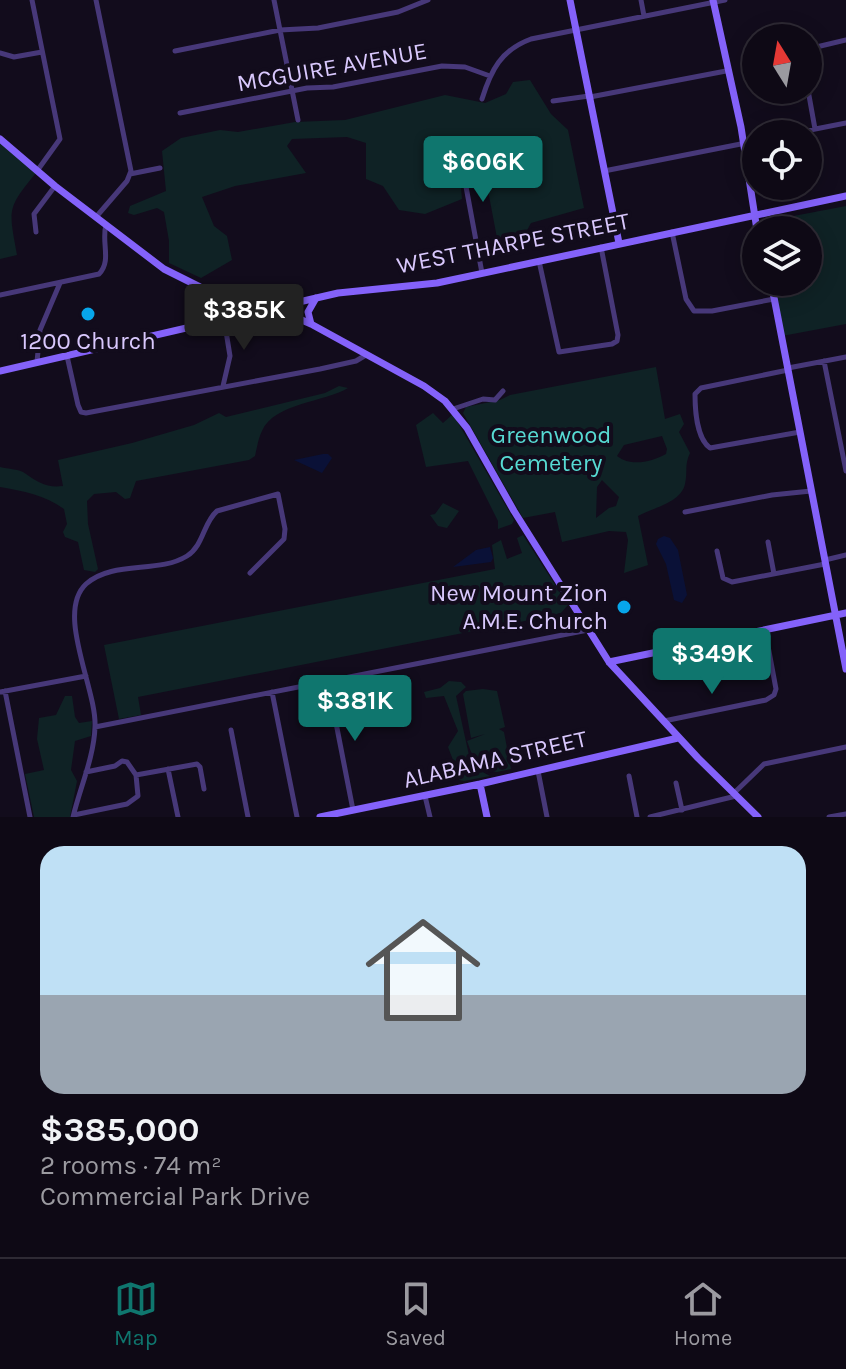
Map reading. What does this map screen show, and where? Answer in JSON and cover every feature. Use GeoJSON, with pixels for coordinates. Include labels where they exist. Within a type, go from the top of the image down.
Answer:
{"type":"FeatureCollection","features":[{"type":"Feature","properties":{"kind":"main road"},"geometry":{"type":"LineString","coordinates":[[570,0],[619,243]]}},
{"type":"Feature","properties":{"kind":"main road"},"geometry":{"type":"LineString","coordinates":[[713,1],[742,139]]}},
{"type":"Feature","properties":{"kind":"main road"},"geometry":{"type":"LineString","coordinates":[[0,139],[96,218],[181,279],[274,308],[311,324],[448,398],[514,511],[609,662],[678,738],[758,817]]}},
{"type":"Feature","properties":{"kind":"main road","name":"WEST THARPE STREET"},"geometry":{"type":"LineString","coordinates":[[0,371],[316,298],[359,290],[420,286],[846,196]]}},
{"type":"Feature","properties":{"kind":"main road"},"geometry":{"type":"LineString","coordinates":[[751,200],[753,214]]}},
{"type":"Feature","properties":{"kind":"main road"},"geometry":{"type":"LineString","coordinates":[[214,322],[216,292]]}},
{"type":"Feature","properties":{"kind":"main road"},"geometry":{"type":"LineString","coordinates":[[773,296],[846,669]]}},
{"type":"Feature","properties":{"kind":"main road"},"geometry":{"type":"LineString","coordinates":[[311,324],[308,312],[316,298]]}},
{"type":"Feature","properties":{"kind":"main road"},"geometry":{"type":"LineString","coordinates":[[609,662],[846,613]]}},
{"type":"Feature","properties":{"kind":"main road"},"geometry":{"type":"LineString","coordinates":[[663,741],[667,732],[665,723]]}},
{"type":"Feature","properties":{"kind":"main road","name":"ALABAMA STREET"},"geometry":{"type":"LineString","coordinates":[[320,817],[678,738]]}},
{"type":"Feature","properties":{"kind":"main road"},"geometry":{"type":"LineString","coordinates":[[480,784],[487,817]]}},
{"type":"Feature","properties":{"kind":"street"},"geometry":{"type":"LineString","coordinates":[[32,0],[60,139],[37,171]]}},
{"type":"Feature","properties":{"kind":"street"},"geometry":{"type":"LineString","coordinates":[[96,0],[130,174]]}},
{"type":"Feature","properties":{"kind":"street"},"geometry":{"type":"LineString","coordinates":[[274,0],[298,120]]}},
{"type":"Feature","properties":{"kind":"street"},"geometry":{"type":"LineString","coordinates":[[175,51],[280,30],[318,28],[405,10],[428,0]]}},
{"type":"Feature","properties":{"kind":"street"},"geometry":{"type":"LineString","coordinates":[[641,0],[644,16]]}},
{"type":"Feature","properties":{"kind":"street"},"geometry":{"type":"LineString","coordinates":[[482,99],[500,59],[519,43],[725,0]]}},
{"type":"Feature","properties":{"kind":"street"},"geometry":{"type":"LineString","coordinates":[[822,46],[846,40]]}},
{"type":"Feature","properties":{"kind":"street"},"geometry":{"type":"LineString","coordinates":[[0,53],[14,57],[42,52]]}},
{"type":"Feature","properties":{"kind":"street","name":"MCGUIRE AVENUE"},"geometry":{"type":"LineString","coordinates":[[180,113],[450,65],[490,76]]}},
{"type":"Feature","properties":{"kind":"street"},"geometry":{"type":"LineString","coordinates":[[553,101],[726,71]]}},
{"type":"Feature","properties":{"kind":"street"},"geometry":{"type":"LineString","coordinates":[[822,128],[846,123]]}},
{"type":"Feature","properties":{"kind":"street"},"geometry":{"type":"LineString","coordinates":[[604,171],[742,143]]}},
{"type":"Feature","properties":{"kind":"street"},"geometry":{"type":"LineString","coordinates":[[462,165],[482,273]]}},
{"type":"Feature","properties":{"kind":"street"},"geometry":{"type":"LineString","coordinates":[[96,218],[130,174],[160,168]]}},
{"type":"Feature","properties":{"kind":"street"},"geometry":{"type":"LineString","coordinates":[[36,232],[35,211],[55,186]]}},
{"type":"Feature","properties":{"kind":"street"},"geometry":{"type":"LineString","coordinates":[[0,295],[95,276],[104,270],[106,261],[103,239],[106,225]]}},
{"type":"Feature","properties":{"kind":"street"},"geometry":{"type":"LineString","coordinates":[[672,232],[686,299],[694,311],[712,311],[774,299]]}},
{"type":"Feature","properties":{"kind":"street"},"geometry":{"type":"LineString","coordinates":[[539,260],[559,352],[617,341],[601,247]]}},
{"type":"Feature","properties":{"kind":"street"},"geometry":{"type":"LineString","coordinates":[[37,362],[40,330],[60,283]]}},
{"type":"Feature","properties":{"kind":"street"},"geometry":{"type":"LineString","coordinates":[[38,287],[46,294],[50,304]]}},
{"type":"Feature","properties":{"kind":"street"},"geometry":{"type":"LineString","coordinates":[[223,386],[230,356],[224,319]]}},
{"type":"Feature","properties":{"kind":"street"},"geometry":{"type":"LineString","coordinates":[[67,356],[78,405],[83,413],[320,369],[356,361],[366,355]]}},
{"type":"Feature","properties":{"kind":"street"},"geometry":{"type":"LineString","coordinates":[[800,432],[715,449],[708,447],[703,442],[696,411],[697,392],[707,386],[846,357]]}},
{"type":"Feature","properties":{"kind":"street"},"geometry":{"type":"LineString","coordinates":[[824,361],[846,471]]}},
{"type":"Feature","properties":{"kind":"street"},"geometry":{"type":"LineString","coordinates":[[453,409],[483,399],[495,400],[503,391]]}},
{"type":"Feature","properties":{"kind":"street"},"geometry":{"type":"LineString","coordinates":[[685,512],[772,495],[811,491]]}},
{"type":"Feature","properties":{"kind":"street"},"geometry":{"type":"LineString","coordinates":[[86,772],[115,766],[122,761],[133,767],[138,796],[132,802],[73,816],[95,727],[74,613],[78,595],[87,583],[103,575],[183,558],[196,547],[208,521],[217,511],[278,494],[284,539],[250,573]]}},
{"type":"Feature","properties":{"kind":"street"},"geometry":{"type":"LineString","coordinates":[[768,542],[774,574]]}},
{"type":"Feature","properties":{"kind":"street"},"geometry":{"type":"LineString","coordinates":[[717,551],[722,575],[729,582],[846,555]]}},
{"type":"Feature","properties":{"kind":"street"},"geometry":{"type":"LineString","coordinates":[[95,727],[589,630]]}},
{"type":"Feature","properties":{"kind":"street"},"geometry":{"type":"LineString","coordinates":[[665,723],[766,700],[774,695],[776,689],[765,630]]}},
{"type":"Feature","properties":{"kind":"street"},"geometry":{"type":"LineString","coordinates":[[30,817],[3,692],[86,676]]}},
{"type":"Feature","properties":{"kind":"street"},"geometry":{"type":"LineString","coordinates":[[328,682],[353,810]]}},
{"type":"Feature","properties":{"kind":"street"},"geometry":{"type":"LineString","coordinates":[[272,692],[297,817]]}},
{"type":"Feature","properties":{"kind":"street"},"geometry":{"type":"LineString","coordinates":[[231,730],[248,817]]}},
{"type":"Feature","properties":{"kind":"street"},"geometry":{"type":"LineString","coordinates":[[650,817],[735,795],[764,764],[846,747]]}},
{"type":"Feature","properties":{"kind":"street"},"geometry":{"type":"LineString","coordinates":[[136,775],[195,764],[199,765],[204,789]]}},
{"type":"Feature","properties":{"kind":"street"},"geometry":{"type":"LineString","coordinates":[[168,769],[178,817]]}},
{"type":"Feature","properties":{"kind":"street"},"geometry":{"type":"LineString","coordinates":[[538,771],[547,817]]}},
{"type":"Feature","properties":{"kind":"street"},"geometry":{"type":"LineString","coordinates":[[629,776],[637,817]]}},
{"type":"Feature","properties":{"kind":"street"},"geometry":{"type":"LineString","coordinates":[[676,783],[682,810]]}},
{"type":"Feature","properties":{"kind":"street"},"geometry":{"type":"LineString","coordinates":[[425,796],[430,817]]}},
{"type":"Feature","properties":{"kind":"street"},"geometry":{"type":"LineString","coordinates":[[829,817],[846,814]]}},
{"type":"Feature","properties":{"kind":"green space"},"geometry":{"type":"Polygon","coordinates":[[[530,80],[551,114],[568,130],[584,208],[531,223],[526,232],[497,238],[479,143],[457,145],[462,199],[425,214],[399,210],[383,186],[366,179],[366,143],[347,137],[292,139],[287,146],[306,173],[235,186],[202,197],[214,226],[227,236],[232,260],[201,278],[169,263],[164,212],[157,208],[134,215],[128,213],[130,206],[166,191],[162,151],[181,138],[220,130],[238,132],[295,122],[345,120],[445,95],[485,103],[506,94],[513,82],[530,80]]]}},
{"type":"Feature","properties":{"kind":"green space"},"geometry":{"type":"Polygon","coordinates":[[[0,142],[36,173],[19,195],[12,211],[17,255],[0,259],[0,142]]]}},
{"type":"Feature","properties":{"kind":"green space"},"geometry":{"type":"Polygon","coordinates":[[[846,206],[846,324],[782,336],[775,296],[822,296],[822,216],[794,216],[846,206]]]}},
{"type":"Feature","properties":{"kind":"green space","name":"Greenwood Cemetery"},"geometry":{"type":"Polygon","coordinates":[[[656,367],[665,419],[680,414],[684,424],[679,432],[690,453],[685,484],[678,496],[638,516],[648,565],[624,573],[626,532],[609,531],[562,542],[555,512],[523,518],[463,413],[466,407],[510,395],[656,367]],[[662,436],[624,445],[617,456],[635,462],[660,457],[666,454],[667,449],[662,436]],[[602,480],[597,487],[596,518],[616,506],[619,497],[602,480]]]}},
{"type":"Feature","properties":{"kind":"green space"},"geometry":{"type":"Polygon","coordinates":[[[339,386],[348,388],[277,414],[268,422],[255,456],[249,460],[136,481],[130,498],[125,499],[116,492],[94,494],[87,501],[88,524],[98,569],[95,572],[84,570],[78,542],[65,537],[63,532],[67,524],[64,509],[41,497],[0,487],[0,467],[21,471],[48,485],[63,486],[58,460],[194,425],[219,413],[226,417],[325,393],[339,386]]]}},
{"type":"Feature","properties":{"kind":"green space"},"geometry":{"type":"Polygon","coordinates":[[[433,413],[443,423],[453,414],[514,520],[512,524],[498,529],[498,521],[468,461],[426,467],[416,425],[433,413]]]}},
{"type":"Feature","properties":{"kind":"green space"},"geometry":{"type":"Polygon","coordinates":[[[443,503],[459,511],[447,528],[438,526],[430,515],[435,514],[443,503]]]}},
{"type":"Feature","properties":{"kind":"green space"},"geometry":{"type":"Polygon","coordinates":[[[523,535],[568,605],[560,614],[138,697],[141,715],[119,719],[104,645],[495,569],[492,545],[501,540],[507,559],[522,553],[517,538],[523,535]]]}},
{"type":"Feature","properties":{"kind":"green space"},"geometry":{"type":"Polygon","coordinates":[[[449,681],[461,682],[466,687],[456,696],[470,760],[477,769],[490,776],[459,780],[464,767],[453,760],[448,747],[458,731],[444,696],[426,698],[424,692],[440,688],[449,681]]]}},
{"type":"Feature","properties":{"kind":"green space"},"geometry":{"type":"Polygon","coordinates":[[[483,689],[497,691],[505,727],[499,729],[504,732],[511,769],[488,771],[471,752],[467,741],[485,734],[471,738],[463,694],[483,689]]]}},
{"type":"Feature","properties":{"kind":"green space"},"geometry":{"type":"Polygon","coordinates":[[[65,696],[72,696],[79,723],[92,721],[91,736],[75,741],[71,770],[77,781],[70,817],[34,817],[25,774],[44,770],[37,739],[39,718],[56,715],[65,696]]]}},
{"type":"Feature","properties":{"kind":"shaded area"},"geometry":{"type":"Polygon","coordinates":[[[323,454],[332,458],[322,473],[294,460],[323,454]]]}},
{"type":"Feature","properties":{"kind":"shaded area"},"geometry":{"type":"Polygon","coordinates":[[[664,536],[670,538],[678,550],[687,595],[682,603],[674,600],[666,564],[656,544],[664,536]]]}},
{"type":"Feature","properties":{"kind":"shaded area"},"geometry":{"type":"Polygon","coordinates":[[[490,547],[491,562],[453,567],[476,550],[490,547]]]}},
{"type":"Feature","properties":{"kind":"place","name":"1200 Church"},"geometry":{"type":"Point","coordinates":[88,314]}},
{"type":"Feature","properties":{"kind":"place","name":"New Mount Zion A.M.E. Church"},"geometry":{"type":"Point","coordinates":[624,607]}}]}
